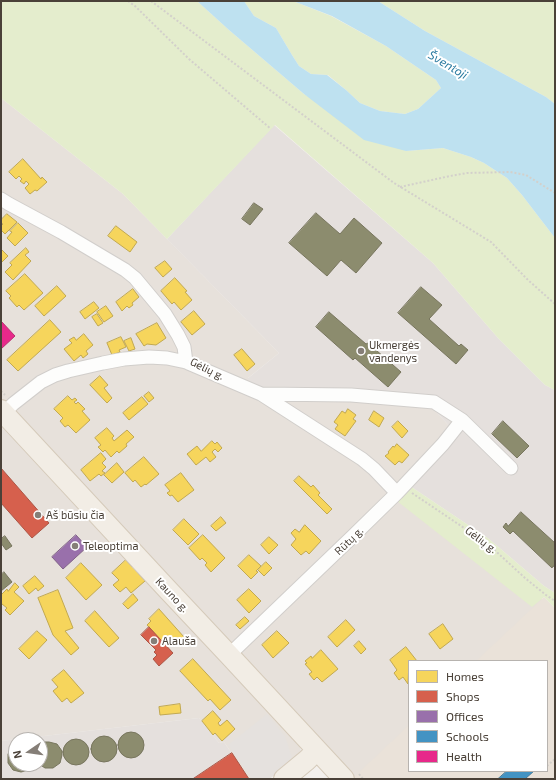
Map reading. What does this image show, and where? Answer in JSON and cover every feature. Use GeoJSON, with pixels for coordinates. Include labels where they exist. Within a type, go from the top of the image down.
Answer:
{"type":"FeatureCollection","features":[{"type":"Feature","properties":{"kind":"main road","name":"Kauno g."},"geometry":{"type":"LineString","coordinates":[[2,411],[344,779]]}},
{"type":"Feature","properties":{"kind":"main road"},"geometry":{"type":"LineString","coordinates":[[284,779],[317,750]]}},
{"type":"Feature","properties":{"kind":"street","name":"Gėlių g."},"geometry":{"type":"LineString","coordinates":[[1,199],[61,232],[125,270],[135,278],[165,314],[178,335],[184,347],[186,362],[262,394],[362,459],[400,490]]}},
{"type":"Feature","properties":{"kind":"street"},"geometry":{"type":"LineString","coordinates":[[2,411],[41,382],[68,370],[117,360],[149,357],[167,358],[186,362]]}},
{"type":"Feature","properties":{"kind":"street"},"geometry":{"type":"LineString","coordinates":[[262,394],[351,395],[434,402],[462,420],[511,468]]}},
{"type":"Feature","properties":{"kind":"street","name":"Rūtų g."},"geometry":{"type":"LineString","coordinates":[[229,655],[400,490],[443,444],[462,420]]}},
{"type":"Feature","properties":{"kind":"path"},"geometry":{"type":"LineString","coordinates":[[128,1],[135,6],[188,59],[271,129]]}},
{"type":"Feature","properties":{"kind":"path"},"geometry":{"type":"LineString","coordinates":[[151,1],[400,186],[491,242],[528,280],[555,304]]}},
{"type":"Feature","properties":{"kind":"path"},"geometry":{"type":"LineString","coordinates":[[400,186],[467,173],[510,172],[526,175],[555,193]]}},
{"type":"Feature","properties":{"kind":"path","name":"Gėlių g."},"geometry":{"type":"LineString","coordinates":[[400,490],[488,544],[525,578],[555,601]]}},
{"type":"Feature","properties":{"kind":"shaded area"},"geometry":{"type":"Polygon","coordinates":[[[1,98],[123,194],[279,353],[248,378],[431,406],[451,428],[388,494],[555,608],[555,779],[354,779],[1,401],[1,98]]]}},
{"type":"Feature","properties":{"kind":"shaded area"},"geometry":{"type":"Polygon","coordinates":[[[274,125],[433,263],[498,338],[545,385],[555,390],[555,593],[544,586],[489,539],[401,480],[451,428],[431,406],[272,398],[247,379],[279,353],[167,239],[274,125]]]}},
{"type":"Feature","properties":{"kind":"shaded area"},"geometry":{"type":"Polygon","coordinates":[[[1,422],[299,742],[301,751],[297,759],[269,779],[249,779],[224,742],[219,743],[199,718],[48,736],[48,732],[8,732],[8,740],[1,741],[1,422]]]}},
{"type":"Feature","properties":{"kind":"shaded area"},"geometry":{"type":"Polygon","coordinates":[[[544,597],[555,608],[555,779],[353,778],[408,726],[408,772],[548,772],[548,660],[477,660],[544,597]]]}},
{"type":"Feature","properties":{"kind":"shaded area"},"geometry":{"type":"Polygon","coordinates":[[[267,714],[285,736],[293,761],[269,779],[252,779],[228,745],[267,714]]]}},
{"type":"Feature","properties":{"kind":"shaded area"},"geometry":{"type":"Polygon","coordinates":[[[199,718],[219,743],[224,742],[249,779],[1,779],[1,741],[8,740],[8,772],[48,772],[48,736],[199,718]]]}},
{"type":"Feature","properties":{"kind":"green space"},"geometry":{"type":"Polygon","coordinates":[[[1,1],[197,1],[304,94],[406,151],[443,148],[484,163],[507,178],[555,238],[555,390],[545,385],[498,338],[433,263],[275,125],[167,239],[123,194],[1,98],[1,1]]]}},
{"type":"Feature","properties":{"kind":"green space"},"geometry":{"type":"Polygon","coordinates":[[[244,1],[293,1],[331,16],[386,46],[436,80],[441,88],[418,109],[405,114],[380,111],[360,103],[328,75],[311,74],[299,66],[276,28],[254,16],[244,1]]]}},
{"type":"Feature","properties":{"kind":"green space"},"geometry":{"type":"Polygon","coordinates":[[[378,1],[555,1],[555,104],[546,97],[425,31],[378,1]]]}},
{"type":"Feature","properties":{"kind":"green space"},"geometry":{"type":"Polygon","coordinates":[[[401,480],[489,539],[544,586],[555,593],[555,608],[544,597],[532,607],[388,494],[401,480]]]}},
{"type":"Feature","properties":{"kind":"water","name":"Šventoji"},"geometry":{"type":"Polygon","coordinates":[[[197,1],[244,1],[254,16],[276,28],[299,66],[311,74],[327,75],[360,103],[380,111],[405,114],[418,109],[441,88],[436,80],[386,46],[332,16],[293,1],[378,1],[425,31],[546,97],[555,104],[555,238],[507,178],[484,163],[443,148],[406,151],[364,140],[304,94],[197,1]]]}},
{"type":"Feature","properties":{"kind":"building: Homes"},"geometry":{"type":"Polygon","coordinates":[[[23,159],[41,179],[42,177],[47,182],[37,191],[35,190],[30,194],[25,188],[29,184],[26,181],[24,184],[20,181],[22,179],[19,176],[16,179],[9,172],[23,159]]]}},
{"type":"Feature","properties":{"kind":"building: Homes"},"geometry":{"type":"Polygon","coordinates":[[[7,214],[17,222],[5,234],[1,230],[1,226],[3,224],[1,223],[1,220],[7,214]]]}},
{"type":"Feature","properties":{"kind":"building: Homes"},"geometry":{"type":"Polygon","coordinates":[[[18,223],[28,233],[15,246],[7,238],[12,232],[10,231],[18,223]]]}},
{"type":"Feature","properties":{"kind":"building: Homes"},"geometry":{"type":"Polygon","coordinates":[[[116,226],[137,242],[130,252],[108,236],[116,226]]]}},
{"type":"Feature","properties":{"kind":"building: Homes"},"geometry":{"type":"Polygon","coordinates":[[[26,248],[29,252],[25,255],[31,261],[13,280],[5,272],[12,265],[10,263],[26,248]]]}},
{"type":"Feature","properties":{"kind":"building: Homes"},"geometry":{"type":"Polygon","coordinates":[[[1,249],[8,256],[1,263],[1,249]]]}},
{"type":"Feature","properties":{"kind":"building: Homes"},"geometry":{"type":"Polygon","coordinates":[[[165,261],[172,269],[163,277],[155,268],[165,261]]]}},
{"type":"Feature","properties":{"kind":"building: Homes"},"geometry":{"type":"Polygon","coordinates":[[[25,274],[43,293],[24,310],[19,305],[17,307],[9,298],[11,296],[6,291],[25,274]]]}},
{"type":"Feature","properties":{"kind":"building: Homes"},"geometry":{"type":"Polygon","coordinates":[[[175,278],[187,291],[185,292],[192,300],[181,310],[174,302],[172,304],[161,291],[175,278]]]}},
{"type":"Feature","properties":{"kind":"building: Homes"},"geometry":{"type":"Polygon","coordinates":[[[57,286],[66,296],[44,316],[35,306],[57,286]]]}},
{"type":"Feature","properties":{"kind":"building: Homes"},"geometry":{"type":"Polygon","coordinates":[[[133,289],[139,297],[132,303],[133,305],[129,308],[127,306],[122,311],[116,302],[133,289]]]}},
{"type":"Feature","properties":{"kind":"building: Homes"},"geometry":{"type":"Polygon","coordinates":[[[94,302],[99,308],[85,319],[80,312],[94,302]]]}},
{"type":"Feature","properties":{"kind":"building: Homes"},"geometry":{"type":"Polygon","coordinates":[[[106,306],[113,316],[104,322],[97,312],[106,306]]]}},
{"type":"Feature","properties":{"kind":"building: Homes"},"geometry":{"type":"Polygon","coordinates":[[[194,311],[205,324],[192,335],[181,322],[194,311]]]}},
{"type":"Feature","properties":{"kind":"building: Homes"},"geometry":{"type":"Polygon","coordinates":[[[97,314],[103,323],[98,326],[92,317],[97,314]]]}},
{"type":"Feature","properties":{"kind":"building: Homes"},"geometry":{"type":"Polygon","coordinates":[[[50,320],[61,332],[18,371],[7,360],[50,320]]]}},
{"type":"Feature","properties":{"kind":"building: Homes"},"geometry":{"type":"Polygon","coordinates":[[[157,323],[166,338],[156,345],[147,344],[144,346],[136,334],[157,323]]]}},
{"type":"Feature","properties":{"kind":"building: Homes"},"geometry":{"type":"Polygon","coordinates":[[[84,334],[93,345],[86,351],[88,354],[83,358],[81,355],[74,361],[64,349],[72,343],[69,340],[74,337],[76,340],[84,334]]]}},
{"type":"Feature","properties":{"kind":"building: Homes"},"geometry":{"type":"Polygon","coordinates":[[[121,337],[126,347],[119,350],[120,352],[112,355],[107,343],[121,337]]]}},
{"type":"Feature","properties":{"kind":"building: Homes"},"geometry":{"type":"Polygon","coordinates":[[[131,338],[135,349],[129,351],[124,341],[131,338]]]}},
{"type":"Feature","properties":{"kind":"building: Homes"},"geometry":{"type":"Polygon","coordinates":[[[242,349],[255,364],[247,371],[234,355],[242,349]]]}},
{"type":"Feature","properties":{"kind":"building: Homes"},"geometry":{"type":"Polygon","coordinates":[[[100,376],[108,385],[104,388],[112,398],[107,403],[90,385],[100,376]]]}},
{"type":"Feature","properties":{"kind":"building: Homes"},"geometry":{"type":"Polygon","coordinates":[[[149,392],[154,398],[149,402],[144,396],[149,392]]]}},
{"type":"Feature","properties":{"kind":"building: Homes"},"geometry":{"type":"Polygon","coordinates":[[[68,396],[72,400],[75,398],[77,400],[74,402],[76,404],[78,402],[85,409],[82,411],[90,420],[76,433],[68,425],[65,427],[60,421],[63,418],[54,409],[68,396]]]}},
{"type":"Feature","properties":{"kind":"building: Homes"},"geometry":{"type":"Polygon","coordinates":[[[142,397],[148,404],[129,420],[123,413],[142,397]]]}},
{"type":"Feature","properties":{"kind":"building: Homes"},"geometry":{"type":"Polygon","coordinates":[[[348,409],[356,415],[353,419],[356,421],[345,436],[335,429],[338,425],[334,422],[342,411],[345,413],[348,409]]]}},
{"type":"Feature","properties":{"kind":"building: Homes"},"geometry":{"type":"Polygon","coordinates":[[[374,411],[384,418],[379,427],[369,420],[374,411]]]}},
{"type":"Feature","properties":{"kind":"building: Homes"},"geometry":{"type":"Polygon","coordinates":[[[398,421],[408,431],[402,438],[392,427],[398,421]]]}},
{"type":"Feature","properties":{"kind":"building: Homes"},"geometry":{"type":"Polygon","coordinates":[[[107,428],[114,436],[112,438],[114,441],[127,430],[134,437],[119,453],[117,451],[111,457],[105,450],[103,452],[98,447],[101,445],[95,438],[107,428]]]}},
{"type":"Feature","properties":{"kind":"building: Homes"},"geometry":{"type":"Polygon","coordinates":[[[212,441],[215,444],[217,442],[222,448],[218,452],[215,449],[212,452],[216,457],[210,462],[206,457],[196,465],[187,454],[197,446],[201,451],[212,441]]]}},
{"type":"Feature","properties":{"kind":"building: Homes"},"geometry":{"type":"Polygon","coordinates":[[[397,444],[409,455],[402,463],[399,461],[395,465],[385,456],[389,453],[388,452],[393,446],[394,447],[397,444]]]}},
{"type":"Feature","properties":{"kind":"building: Homes"},"geometry":{"type":"Polygon","coordinates":[[[101,453],[106,459],[102,463],[106,467],[102,471],[105,473],[101,476],[99,474],[90,481],[81,470],[101,453]]]}},
{"type":"Feature","properties":{"kind":"building: Homes"},"geometry":{"type":"Polygon","coordinates":[[[144,457],[159,474],[146,485],[145,484],[141,487],[135,480],[133,482],[125,473],[144,457]]]}},
{"type":"Feature","properties":{"kind":"building: Homes"},"geometry":{"type":"Polygon","coordinates":[[[117,463],[124,472],[112,483],[104,475],[117,463]]]}},
{"type":"Feature","properties":{"kind":"building: Homes"},"geometry":{"type":"Polygon","coordinates":[[[181,473],[194,490],[178,502],[172,495],[170,496],[167,493],[170,491],[165,485],[181,473]]]}},
{"type":"Feature","properties":{"kind":"building: Homes"},"geometry":{"type":"Polygon","coordinates":[[[299,476],[311,487],[313,485],[320,493],[318,495],[332,509],[327,514],[294,481],[299,476]]]}},
{"type":"Feature","properties":{"kind":"building: Homes"},"geometry":{"type":"Polygon","coordinates":[[[221,517],[226,523],[216,531],[211,526],[221,517]]]}},
{"type":"Feature","properties":{"kind":"building: Homes"},"geometry":{"type":"Polygon","coordinates":[[[184,519],[199,534],[188,545],[173,530],[184,519]]]}},
{"type":"Feature","properties":{"kind":"building: Homes"},"geometry":{"type":"Polygon","coordinates":[[[305,525],[321,541],[309,554],[306,551],[301,555],[291,545],[296,539],[291,533],[295,529],[299,532],[305,525]]]}},
{"type":"Feature","properties":{"kind":"building: Homes"},"geometry":{"type":"Polygon","coordinates":[[[203,535],[225,558],[211,572],[205,565],[207,563],[202,558],[200,560],[189,548],[203,535]]]}},
{"type":"Feature","properties":{"kind":"building: Homes"},"geometry":{"type":"Polygon","coordinates":[[[269,537],[278,545],[269,554],[261,545],[269,537]]]}},
{"type":"Feature","properties":{"kind":"building: Homes"},"geometry":{"type":"Polygon","coordinates":[[[249,555],[261,566],[256,571],[258,572],[251,579],[238,566],[249,555]]]}},
{"type":"Feature","properties":{"kind":"building: Homes"},"geometry":{"type":"Polygon","coordinates":[[[126,560],[132,567],[134,565],[140,571],[138,573],[145,581],[131,593],[126,587],[120,592],[113,585],[119,580],[112,573],[126,560]]]}},
{"type":"Feature","properties":{"kind":"building: Homes"},"geometry":{"type":"Polygon","coordinates":[[[266,562],[272,568],[264,576],[258,570],[266,562]]]}},
{"type":"Feature","properties":{"kind":"building: Homes"},"geometry":{"type":"Polygon","coordinates":[[[81,563],[102,585],[86,600],[66,578],[81,563]]]}},
{"type":"Feature","properties":{"kind":"building: Homes"},"geometry":{"type":"Polygon","coordinates":[[[35,576],[44,586],[38,591],[36,588],[29,594],[23,586],[35,576]]]}},
{"type":"Feature","properties":{"kind":"building: Homes"},"geometry":{"type":"Polygon","coordinates":[[[15,583],[19,587],[14,592],[24,601],[10,615],[5,610],[7,608],[2,604],[1,605],[1,595],[7,589],[8,591],[15,583]]]}},
{"type":"Feature","properties":{"kind":"building: Homes"},"geometry":{"type":"Polygon","coordinates":[[[249,589],[261,601],[249,613],[237,600],[249,589]]]}},
{"type":"Feature","properties":{"kind":"building: Homes"},"geometry":{"type":"Polygon","coordinates":[[[58,590],[73,628],[65,631],[79,648],[71,655],[53,635],[38,598],[58,590]]]}},
{"type":"Feature","properties":{"kind":"building: Homes"},"geometry":{"type":"Polygon","coordinates":[[[133,594],[138,600],[128,609],[123,604],[133,594]]]}},
{"type":"Feature","properties":{"kind":"building: Homes"},"geometry":{"type":"Polygon","coordinates":[[[159,609],[184,637],[174,646],[171,643],[167,647],[147,625],[151,621],[149,619],[159,609]]]}},
{"type":"Feature","properties":{"kind":"building: Homes"},"geometry":{"type":"Polygon","coordinates":[[[95,611],[119,638],[109,647],[85,621],[95,611]]]}},
{"type":"Feature","properties":{"kind":"building: Homes"},"geometry":{"type":"Polygon","coordinates":[[[245,617],[249,621],[240,629],[236,625],[245,617]]]}},
{"type":"Feature","properties":{"kind":"building: Homes"},"geometry":{"type":"Polygon","coordinates":[[[346,620],[355,630],[337,647],[328,637],[346,620]]]}},
{"type":"Feature","properties":{"kind":"building: Homes"},"geometry":{"type":"Polygon","coordinates":[[[443,624],[453,639],[440,649],[429,634],[443,624]]]}},
{"type":"Feature","properties":{"kind":"building: Homes"},"geometry":{"type":"Polygon","coordinates":[[[37,631],[47,640],[29,659],[19,649],[37,631]]]}},
{"type":"Feature","properties":{"kind":"building: Homes"},"geometry":{"type":"Polygon","coordinates":[[[277,631],[289,643],[273,658],[262,645],[277,631]]]}},
{"type":"Feature","properties":{"kind":"building: Homes"},"geometry":{"type":"Polygon","coordinates":[[[359,641],[366,649],[361,654],[354,646],[359,641]]]}},
{"type":"Feature","properties":{"kind":"building: Homes"},"geometry":{"type":"Polygon","coordinates":[[[406,647],[416,660],[408,660],[408,684],[403,677],[399,680],[394,673],[397,670],[390,660],[406,647]]]}},
{"type":"Feature","properties":{"kind":"building: Homes"},"geometry":{"type":"Polygon","coordinates":[[[321,650],[338,669],[322,682],[317,677],[314,680],[309,674],[312,672],[305,664],[307,663],[305,661],[311,656],[312,658],[321,650]]]}},
{"type":"Feature","properties":{"kind":"building: Homes"},"geometry":{"type":"Polygon","coordinates":[[[193,659],[231,700],[220,710],[210,699],[208,701],[180,671],[193,659]]]}},
{"type":"Feature","properties":{"kind":"building: Homes"},"geometry":{"type":"Polygon","coordinates":[[[64,670],[84,693],[71,703],[67,698],[62,702],[53,691],[58,687],[52,680],[64,670]]]}},
{"type":"Feature","properties":{"kind":"building: Homes"},"geometry":{"type":"Polygon","coordinates":[[[180,704],[181,713],[160,715],[159,707],[180,704]]]}},
{"type":"Feature","properties":{"kind":"building: Homes"},"geometry":{"type":"Polygon","coordinates":[[[213,711],[221,720],[218,723],[220,726],[227,720],[235,729],[222,741],[215,733],[213,735],[202,721],[213,711]]]}},
{"type":"Feature","properties":{"kind":"building: Shops"},"geometry":{"type":"Polygon","coordinates":[[[1,468],[49,523],[32,538],[1,503],[1,468]]]}},
{"type":"Feature","properties":{"kind":"building: Shops","name":"Alauša"},"geometry":{"type":"Polygon","coordinates":[[[149,627],[173,653],[159,666],[153,659],[157,655],[154,652],[156,650],[141,635],[149,627]]]}},
{"type":"Feature","properties":{"kind":"building: Shops"},"geometry":{"type":"Polygon","coordinates":[[[232,753],[249,779],[193,779],[232,753]]]}},
{"type":"Feature","properties":{"kind":"building: Offices"},"geometry":{"type":"Polygon","coordinates":[[[76,535],[87,547],[63,569],[52,557],[76,535]]]}},
{"type":"Feature","properties":{"kind":"building: Schools"},"geometry":{"type":"Polygon","coordinates":[[[506,772],[533,772],[525,779],[498,779],[506,772]]]}},
{"type":"Feature","properties":{"kind":"building: Health"},"geometry":{"type":"Polygon","coordinates":[[[1,321],[15,336],[1,349],[1,321]]]}},
{"type":"Feature","properties":{"kind":"building: Industry"},"geometry":{"type":"Polygon","coordinates":[[[254,203],[263,209],[250,225],[242,219],[254,203]]]}},
{"type":"Feature","properties":{"kind":"building: Industry"},"geometry":{"type":"Polygon","coordinates":[[[316,213],[340,234],[354,218],[382,243],[356,273],[341,260],[327,276],[289,243],[316,213]]]}},
{"type":"Feature","properties":{"kind":"building: Industry"},"geometry":{"type":"Polygon","coordinates":[[[421,287],[442,305],[429,319],[459,346],[461,344],[468,350],[456,364],[398,313],[421,287]]]}},
{"type":"Feature","properties":{"kind":"building: Industry","name":"Ukmergės vandenys"},"geometry":{"type":"Polygon","coordinates":[[[329,312],[401,372],[388,387],[355,358],[353,360],[316,327],[329,312]]]}},
{"type":"Feature","properties":{"kind":"building: Industry"},"geometry":{"type":"Polygon","coordinates":[[[503,421],[529,446],[517,458],[492,434],[503,421]]]}},
{"type":"Feature","properties":{"kind":"building: Industry"},"geometry":{"type":"Polygon","coordinates":[[[521,512],[555,543],[555,567],[553,566],[552,568],[513,531],[510,534],[503,527],[506,523],[508,526],[521,512]]]}},
{"type":"Feature","properties":{"kind":"building: Industry"},"geometry":{"type":"Polygon","coordinates":[[[5,536],[12,546],[6,550],[1,543],[1,539],[5,536]]]}},
{"type":"Feature","properties":{"kind":"building: Industry"},"geometry":{"type":"Polygon","coordinates":[[[4,572],[12,582],[1,591],[1,575],[4,572]]]}},
{"type":"Feature","properties":{"kind":"building: Industry"},"geometry":{"type":"Polygon","coordinates":[[[131,732],[140,736],[144,745],[140,754],[131,758],[122,754],[118,745],[122,736],[131,732]]]}},
{"type":"Feature","properties":{"kind":"building: Industry"},"geometry":{"type":"Polygon","coordinates":[[[104,736],[113,740],[117,749],[113,758],[104,762],[95,758],[91,749],[95,740],[104,736]]]}},
{"type":"Feature","properties":{"kind":"building: Industry"},"geometry":{"type":"Polygon","coordinates":[[[76,739],[85,743],[89,752],[85,761],[76,765],[67,761],[63,752],[67,743],[76,739]]]}},
{"type":"Feature","properties":{"kind":"building: Industry"},"geometry":{"type":"Polygon","coordinates":[[[48,742],[57,744],[62,751],[60,763],[53,768],[48,768],[48,742]]]}},
{"type":"Feature","properties":{"kind":"place","name":"Ukmergės vandenys"},"geometry":{"type":"Point","coordinates":[361,351]}},
{"type":"Feature","properties":{"kind":"place","name":"Aš būsiu čia"},"geometry":{"type":"Point","coordinates":[38,515]}},
{"type":"Feature","properties":{"kind":"place","name":"Teleoptima"},"geometry":{"type":"Point","coordinates":[75,546]}},
{"type":"Feature","properties":{"kind":"place","name":"Alauša"},"geometry":{"type":"Point","coordinates":[154,641]}}]}
